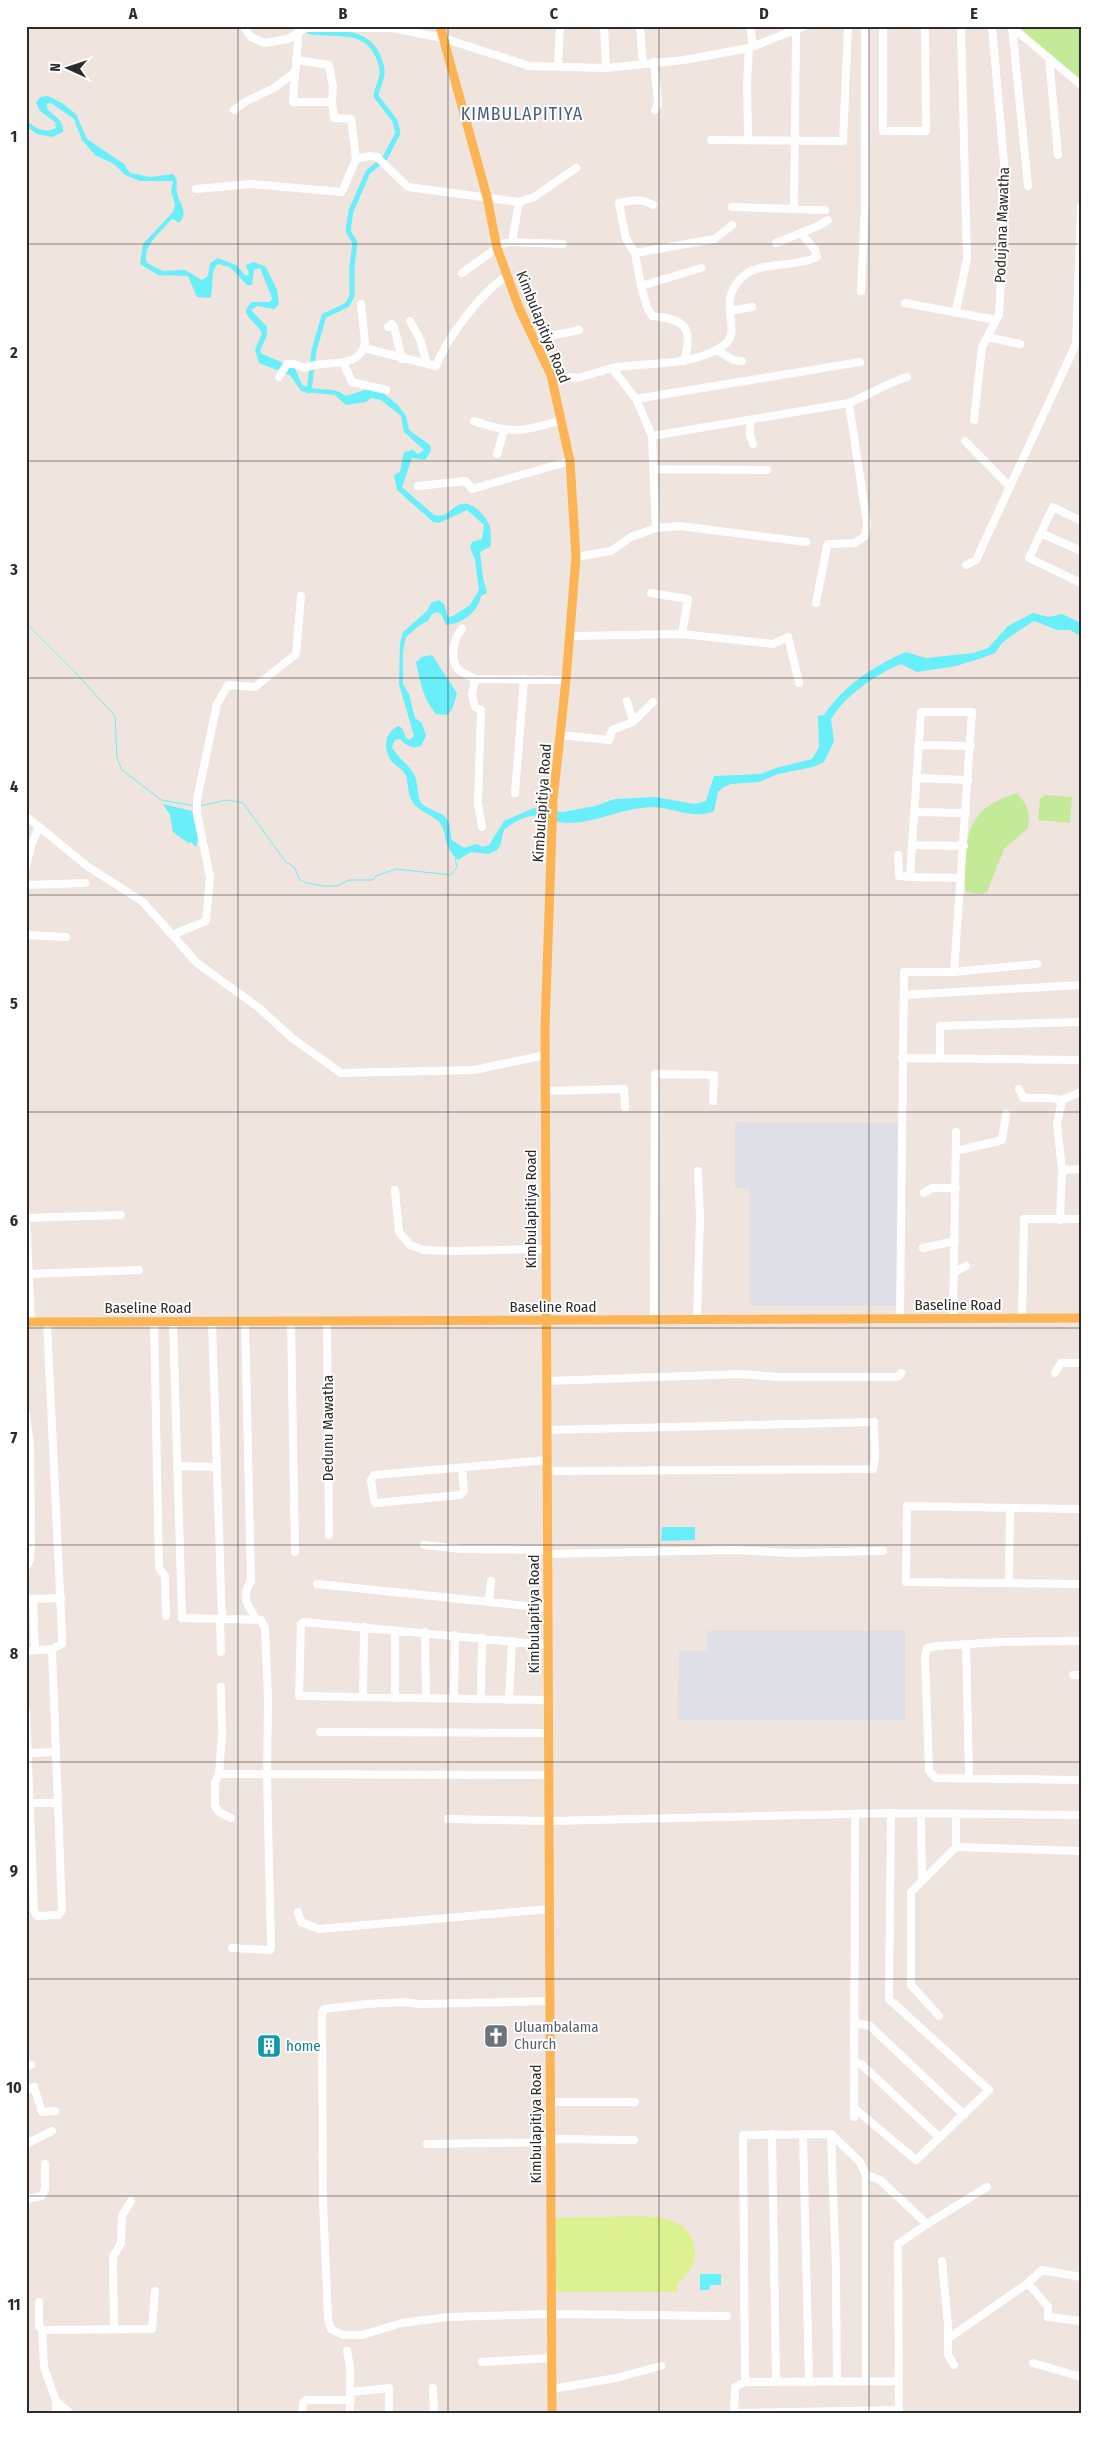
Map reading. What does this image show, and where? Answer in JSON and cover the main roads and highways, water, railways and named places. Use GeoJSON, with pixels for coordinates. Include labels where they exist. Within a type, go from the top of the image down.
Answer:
{"type":"FeatureCollection","features":[{"type":"Feature","properties":{"kind":"main road","name":"Kimbulapitiya Road"},"geometry":{"type":"LineString","coordinates":[[440,26],[487,197],[497,246],[507,276],[550,375],[562,420],[570,461],[576,557],[566,680],[553,800],[545,1055],[548,1471],[546,1645],[548,1700],[552,2414]]}},
{"type":"Feature","properties":{"kind":"main road","name":"Baseline Road"},"geometry":{"type":"LineString","coordinates":[[28,1322],[1081,1318]]}},
{"type":"Feature","properties":{"kind":"water"},"geometry":{"type":"Polygon","coordinates":[[[48,96],[62,103],[76,114],[87,139],[124,164],[130,173],[150,177],[173,174],[175,176],[177,193],[184,212],[183,216],[179,223],[173,219],[170,221],[153,240],[147,251],[147,263],[163,271],[185,270],[202,280],[208,276],[210,263],[218,258],[236,265],[246,276],[249,274],[246,265],[254,262],[266,267],[277,290],[279,304],[274,309],[257,306],[251,310],[267,327],[267,335],[260,351],[262,354],[295,368],[302,385],[314,389],[335,391],[346,396],[368,389],[383,393],[398,405],[406,416],[409,430],[430,445],[431,451],[425,460],[412,458],[402,487],[434,515],[446,514],[457,505],[465,503],[479,510],[488,523],[491,546],[480,552],[487,593],[481,596],[477,607],[463,620],[446,625],[441,614],[437,612],[432,614],[428,621],[406,637],[403,652],[403,684],[409,694],[415,718],[422,723],[426,736],[421,746],[409,746],[400,739],[395,740],[392,747],[414,774],[422,804],[446,817],[450,825],[452,840],[464,848],[476,844],[483,847],[489,845],[504,821],[534,808],[563,812],[595,806],[615,799],[656,797],[694,804],[706,801],[714,776],[761,774],[776,768],[812,759],[819,747],[818,716],[824,715],[840,695],[871,670],[906,652],[926,658],[973,653],[988,648],[1008,626],[1033,613],[1049,617],[1062,614],[1081,623],[1081,636],[1070,630],[1057,630],[1034,621],[1002,643],[995,653],[982,658],[956,666],[917,672],[901,664],[891,668],[853,694],[837,710],[831,719],[834,741],[824,762],[813,767],[778,774],[759,782],[731,784],[722,788],[718,792],[714,811],[692,814],[654,807],[568,823],[536,815],[524,818],[504,830],[500,846],[497,850],[489,854],[471,852],[458,860],[447,845],[440,823],[412,802],[406,776],[390,759],[386,749],[386,740],[390,732],[398,726],[402,728],[406,738],[410,740],[414,736],[399,684],[400,643],[403,632],[427,611],[431,603],[439,600],[444,604],[448,617],[453,616],[470,605],[479,590],[475,560],[470,547],[472,542],[482,539],[484,525],[467,510],[439,523],[433,522],[397,490],[394,475],[400,472],[404,452],[413,450],[418,454],[424,450],[404,432],[401,416],[381,400],[371,398],[366,402],[346,405],[335,395],[301,391],[290,375],[259,363],[255,350],[262,333],[248,317],[246,310],[251,302],[270,302],[272,298],[260,268],[254,270],[252,285],[247,285],[230,267],[218,264],[213,275],[210,298],[197,297],[188,276],[158,275],[140,264],[143,244],[173,212],[175,205],[171,191],[173,181],[140,181],[125,175],[114,164],[95,155],[82,140],[74,119],[51,103],[47,104],[47,109],[62,124],[63,132],[52,137],[37,134],[26,126],[26,118],[39,129],[52,130],[56,128],[55,122],[40,111],[36,103],[40,97],[48,96]]]}},
{"type":"Feature","properties":{"kind":"water"},"geometry":{"type":"Polygon","coordinates":[[[432,655],[457,693],[453,707],[448,715],[436,714],[425,696],[421,683],[416,662],[422,657],[432,655]]]}},
{"type":"Feature","properties":{"kind":"water"},"geometry":{"type":"Polygon","coordinates":[[[163,804],[192,811],[198,839],[196,847],[173,832],[170,815],[163,804]]]}},
{"type":"Feature","properties":{"kind":"water"},"geometry":{"type":"Polygon","coordinates":[[[662,1527],[695,1527],[695,1540],[661,1541],[662,1527]]]}},
{"type":"Feature","properties":{"kind":"water"},"geometry":{"type":"Polygon","coordinates":[[[700,2274],[721,2274],[721,2285],[710,2285],[709,2290],[700,2290],[700,2274]]]}},
{"type":"Feature","properties":{"kind":"waterway"},"geometry":{"type":"LineString","coordinates":[[296,26],[305,31],[316,33],[351,35],[361,38],[371,45],[378,56],[382,69],[376,96],[395,121],[398,133],[385,158],[368,172],[351,211],[348,231],[355,243],[352,266],[352,296],[347,305],[324,316],[314,350],[309,391]]}},
{"type":"Feature","properties":{"kind":"waterway"},"geometry":{"type":"LineString","coordinates":[[26,623],[115,716],[117,758],[122,770],[161,800],[195,806]]}},
{"type":"Feature","properties":{"kind":"waterway"},"geometry":{"type":"LineString","coordinates":[[201,806],[226,800],[243,803],[285,861],[295,868],[299,879],[307,883],[337,886],[349,880],[373,880],[376,876],[396,869],[451,875],[457,867],[455,858]]}},
{"type":"Feature","properties":{"kind":"place","name":"Uluambalama Church"},"geometry":{"type":"Point","coordinates":[496,2036]}},
{"type":"Feature","properties":{"kind":"place","name":"home"},"geometry":{"type":"Point","coordinates":[269,2046]}},
{"type":"Feature","properties":{"kind":"district","name":"KIMBULAPITIYA"},"geometry":{"type":"Point","coordinates":[522,114]}}]}
